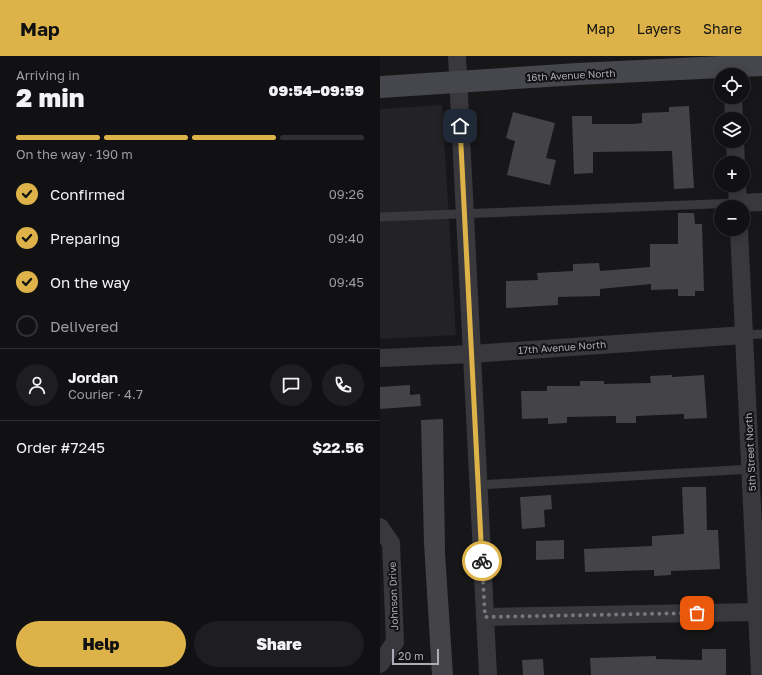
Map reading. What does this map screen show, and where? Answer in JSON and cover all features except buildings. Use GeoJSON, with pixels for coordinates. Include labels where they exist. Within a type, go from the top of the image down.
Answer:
{"type":"FeatureCollection","features":[{"type":"Feature","properties":{"kind":"main road","name":"16th Avenue North"},"geometry":{"type":"LineString","coordinates":[[380,87],[762,65]]}},
{"type":"Feature","properties":{"kind":"street"},"geometry":{"type":"LineString","coordinates":[[457,56],[488,675]]}},
{"type":"Feature","properties":{"kind":"street"},"geometry":{"type":"LineString","coordinates":[[738,198],[762,202]]}},
{"type":"Feature","properties":{"kind":"street","name":"5th Street North"},"geometry":{"type":"LineString","coordinates":[[740,236],[753,334],[756,436],[751,469],[757,514],[757,612],[760,641],[760,675]]}},
{"type":"Feature","properties":{"kind":"street","name":"17th Avenue North"},"geometry":{"type":"LineString","coordinates":[[380,358],[472,354],[753,334]]}},
{"type":"Feature","properties":{"kind":"street","name":"Johnson Drive"},"geometry":{"type":"LineString","coordinates":[[380,527],[391,543],[395,642],[380,664]]}},
{"type":"Feature","properties":{"kind":"street"},"geometry":{"type":"LineString","coordinates":[[485,617],[757,612]]}},
{"type":"Feature","properties":{"kind":"lane"},"geometry":{"type":"LineString","coordinates":[[380,217],[465,214],[738,198]]}},
{"type":"Feature","properties":{"kind":"lane"},"geometry":{"type":"LineString","coordinates":[[478,485],[751,469]]}},
{"type":"Feature","properties":{"kind":"shaded area"},"geometry":{"type":"Polygon","coordinates":[[[442,105],[456,335],[380,339],[380,109],[442,105]]]}},
{"type":"Feature","properties":{"kind":"way so far"},"geometry":{"type":"LineString","coordinates":[[482,561],[485,617],[697,613]]}},
{"type":"Feature","properties":{"kind":"route"},"geometry":{"type":"LineString","coordinates":[[460,126],[482,561]]}}]}
